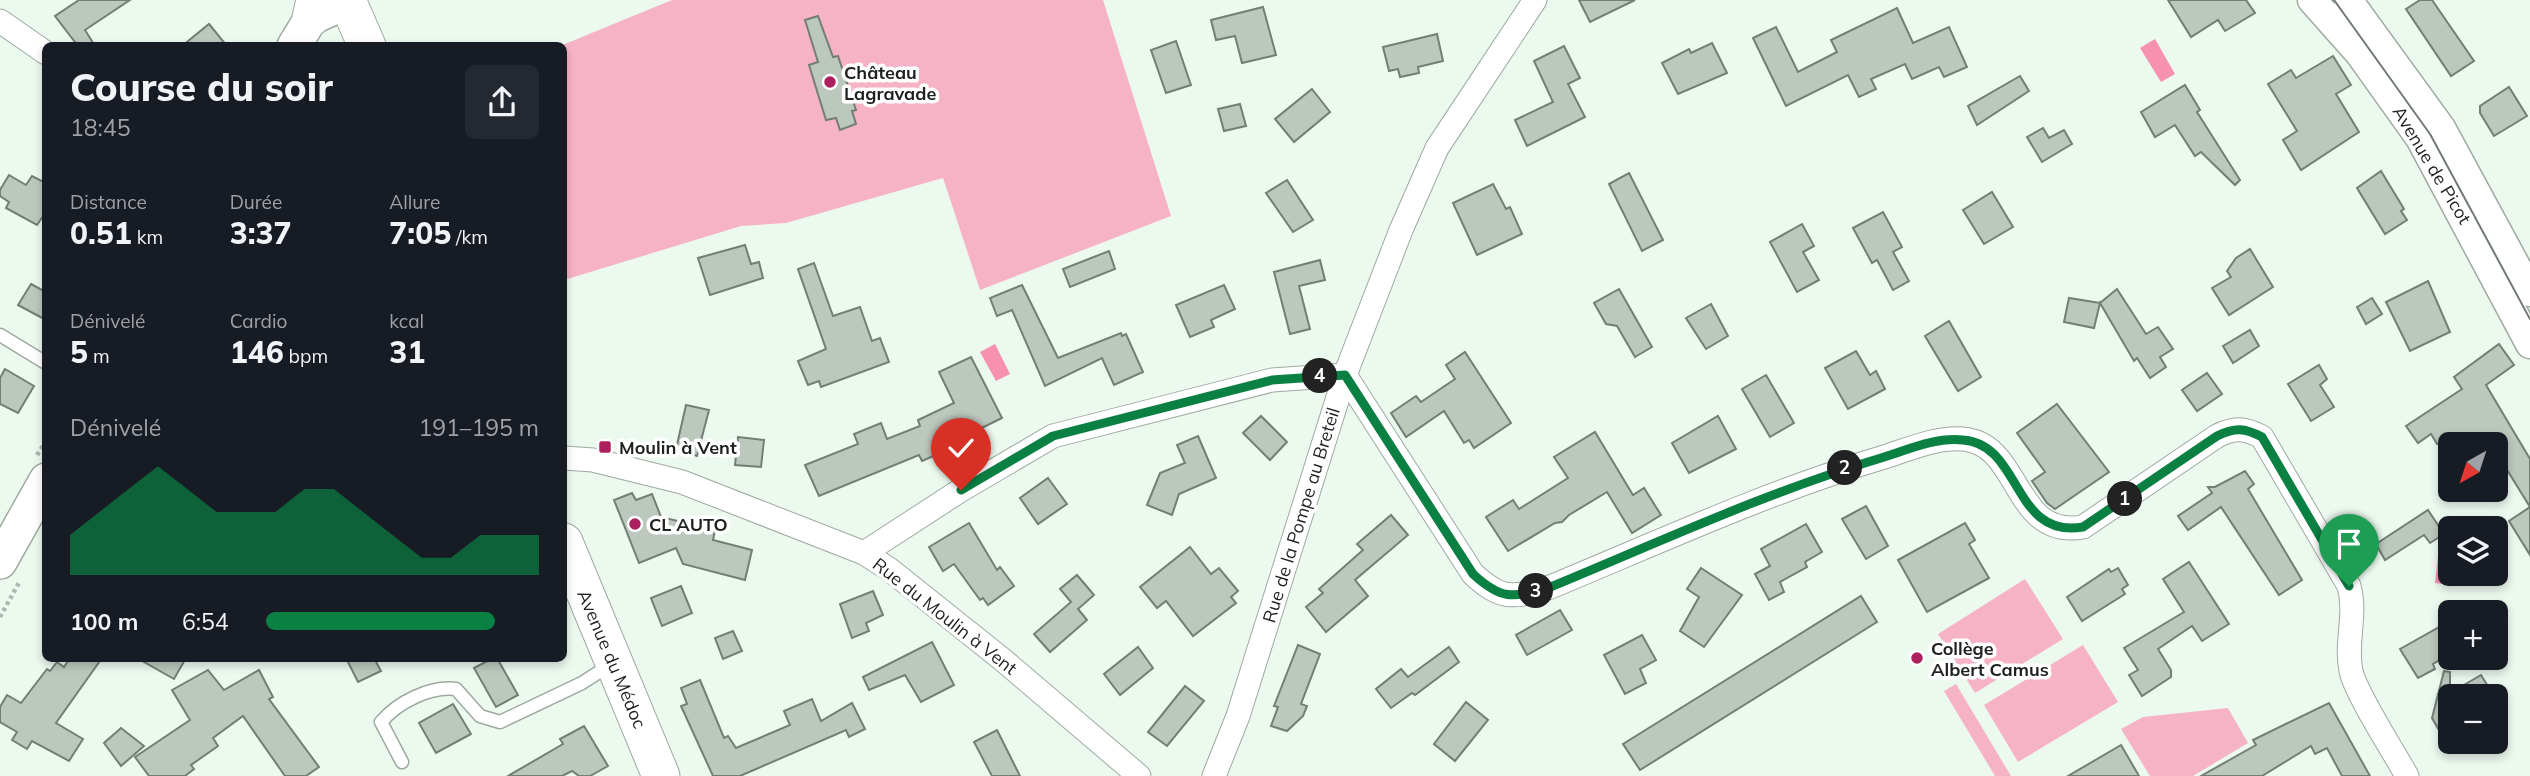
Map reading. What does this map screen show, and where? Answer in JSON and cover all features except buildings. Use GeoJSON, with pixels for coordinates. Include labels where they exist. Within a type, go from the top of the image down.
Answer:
{"type":"FeatureCollection","features":[{"type":"Feature","properties":{"kind":"main road"},"geometry":{"type":"LineString","coordinates":[[323,13],[362,42]]}},
{"type":"Feature","properties":{"kind":"main road"},"geometry":{"type":"LineString","coordinates":[[0,562],[42,487]]}},
{"type":"Feature","properties":{"kind":"main road","name":"Avenue du Médoc"},"geometry":{"type":"LineString","coordinates":[[567,549],[661,776]]}},
{"type":"Feature","properties":{"kind":"street","name":"Rue de la Pompe au Breteil"},"geometry":{"type":"LineString","coordinates":[[1214,776],[1238,716],[1345,375],[1401,230],[1437,148],[1535,0]]}},
{"type":"Feature","properties":{"kind":"street","name":"Avenue de Picot"},"geometry":{"type":"LineString","coordinates":[[2312,0],[2360,54],[2420,138],[2530,344]]}},
{"type":"Feature","properties":{"kind":"street","name":"Avenue de Picot"},"geometry":{"type":"LineString","coordinates":[[2348,0],[2441,128],[2530,292]]}},
{"type":"Feature","properties":{"kind":"street"},"geometry":{"type":"LineString","coordinates":[[0,21],[42,50]]}},
{"type":"Feature","properties":{"kind":"street"},"geometry":{"type":"LineString","coordinates":[[864,553],[961,490],[1053,436],[1272,380],[1345,375],[1473,574],[1491,591],[1516,597],[1548,588],[1836,471],[1939,440],[1966,439],[1986,448],[2003,464],[2033,510],[2050,526],[2068,529],[2083,527],[2217,436],[2230,429],[2246,428],[2262,437],[2349,586],[2354,605],[2348,648],[2351,674],[2407,776]]}},
{"type":"Feature","properties":{"kind":"street","name":"Rue du Moulin à Vent"},"geometry":{"type":"LineString","coordinates":[[567,458],[593,460],[682,482],[864,553],[890,569],[1003,660],[1139,776]]}},
{"type":"Feature","properties":{"kind":"lane"},"geometry":{"type":"LineString","coordinates":[[0,335],[42,361]]}},
{"type":"Feature","properties":{"kind":"lane"},"geometry":{"type":"LineString","coordinates":[[402,762],[380,722],[393,708],[441,687],[449,688],[456,689],[480,716],[500,722],[582,683],[614,663]]}},
{"type":"Feature","properties":{"kind":"shaded area"},"geometry":{"type":"Polygon","coordinates":[[[672,0],[1103,0],[1171,216],[980,290],[943,178],[786,223],[741,226],[567,279],[567,43],[672,0]]]}},
{"type":"Feature","properties":{"kind":"shaded area"},"geometry":{"type":"Polygon","coordinates":[[[2155,39],[2175,74],[2161,82],[2140,48],[2155,39]]]}},
{"type":"Feature","properties":{"kind":"shaded area"},"geometry":{"type":"Polygon","coordinates":[[[995,344],[1010,374],[996,381],[980,352],[995,344]]]}},
{"type":"Feature","properties":{"kind":"shaded area"},"geometry":{"type":"Polygon","coordinates":[[[2438,556],[2438,583],[2435,583],[2438,556]]]}},
{"type":"Feature","properties":{"kind":"shaded area"},"geometry":{"type":"Polygon","coordinates":[[[2025,579],[2063,639],[1975,693],[1938,634],[2025,579]]]}},
{"type":"Feature","properties":{"kind":"shaded area"},"geometry":{"type":"Polygon","coordinates":[[[2083,645],[2118,702],[2018,762],[1984,705],[2083,645]]]}},
{"type":"Feature","properties":{"kind":"shaded area"},"geometry":{"type":"Polygon","coordinates":[[[1956,684],[2011,776],[1995,776],[1944,691],[1956,684]]]}},
{"type":"Feature","properties":{"kind":"shaded area"},"geometry":{"type":"Polygon","coordinates":[[[2228,708],[2248,743],[2193,776],[2150,776],[2121,729],[2143,717],[2228,708]]]}},
{"type":"Feature","properties":{"kind":"tram line"},"geometry":{"type":"LineString","coordinates":[[2334,0],[2430,134],[2530,319]]}},
{"type":"Feature","properties":{"kind":"place","name":"Château Lagravade"},"geometry":{"type":"Point","coordinates":[830,82]}},
{"type":"Feature","properties":{"kind":"place","name":"Moulin à Vent"},"geometry":{"type":"Point","coordinates":[605,447]}},
{"type":"Feature","properties":{"kind":"place","name":"CL AUTO"},"geometry":{"type":"Point","coordinates":[635,524]}},
{"type":"Feature","properties":{"kind":"place","name":"Collège Albert Camus"},"geometry":{"type":"Point","coordinates":[1917,658]}},
{"type":"Feature","properties":{"kind":"route"},"geometry":{"type":"LineString","coordinates":[[961,490],[1053,436],[1272,380],[1345,375],[1473,574],[1491,591],[1516,597],[1548,588],[1836,471],[1939,440],[1966,439],[1986,448],[2003,464],[2033,510],[2050,526],[2068,529],[2083,527],[2217,436],[2230,429],[2246,428],[2262,437],[2349,586]]}}]}
